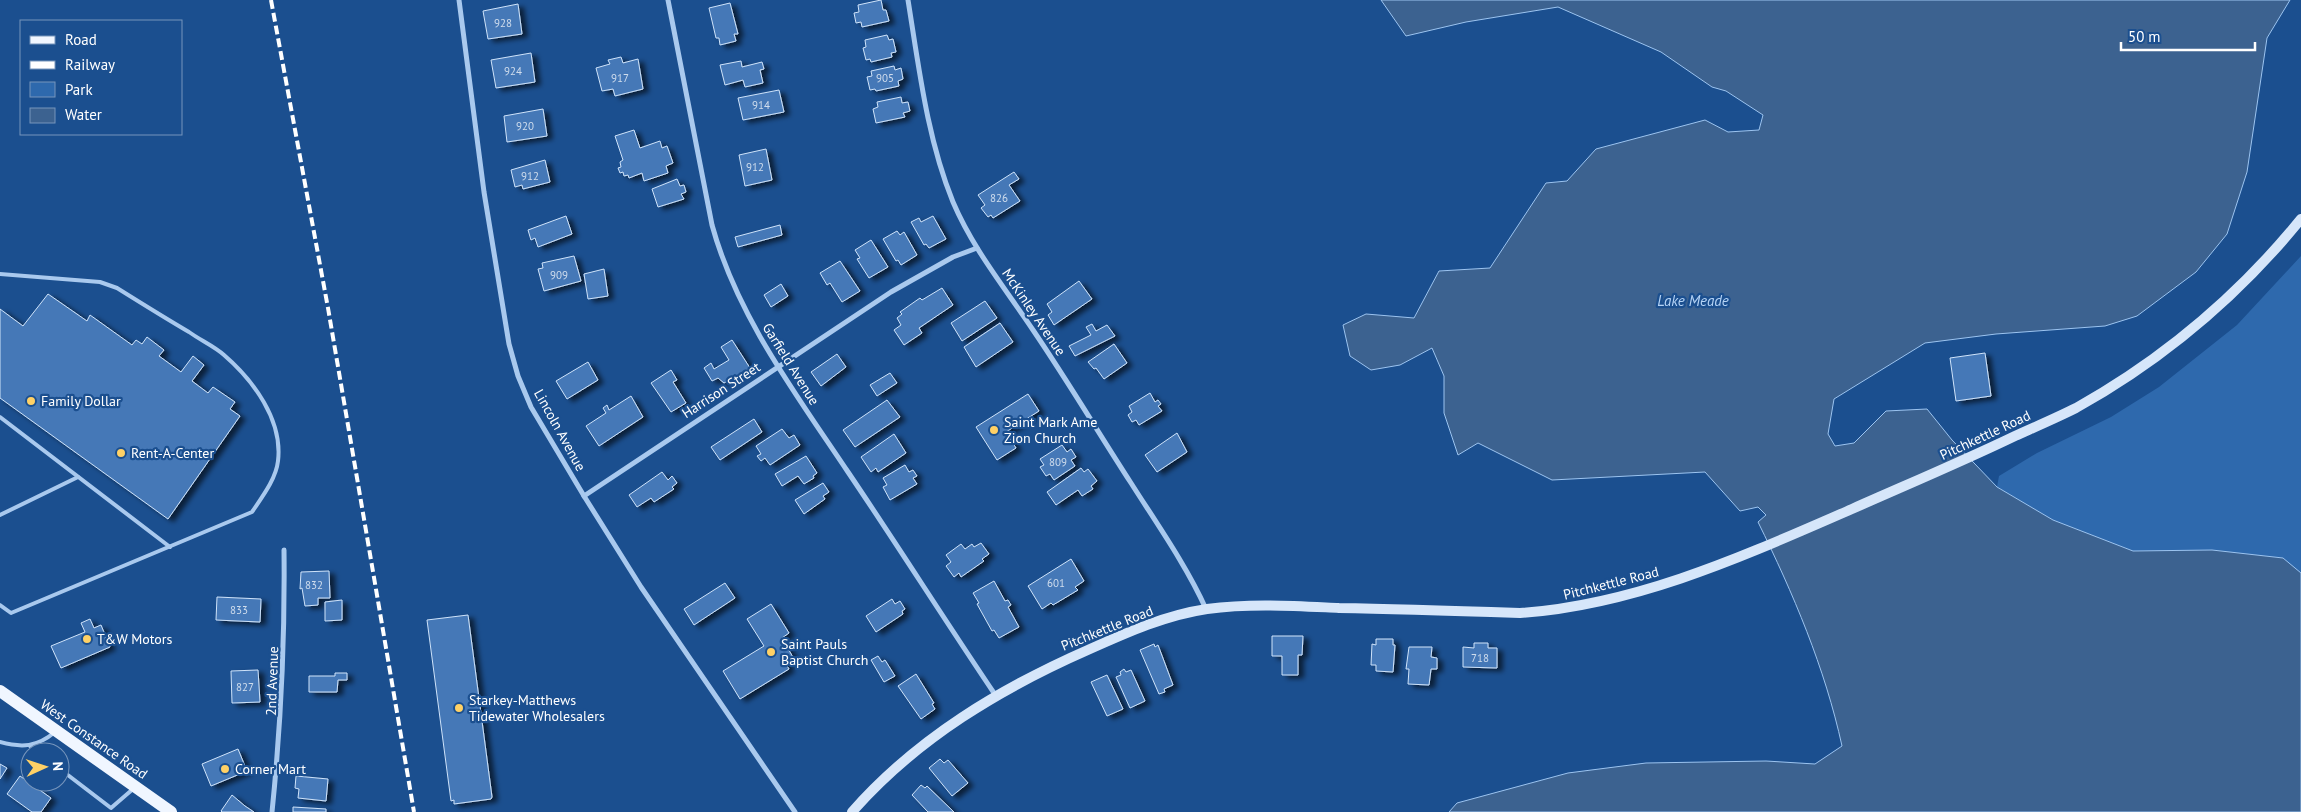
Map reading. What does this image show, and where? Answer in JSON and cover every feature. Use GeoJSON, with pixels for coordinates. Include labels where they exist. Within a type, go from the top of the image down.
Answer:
{"type":"FeatureCollection","features":[{"type":"Feature","properties":{"kind":"main road","name":"Pitchkettle Road"},"geometry":{"type":"LineString","coordinates":[[852,812],[906,758],[942,730],[996,696],[1046,668],[1139,627],[1183,614],[1258,606],[1520,612],[1560,610],[1598,603],[1636,592],[1760,549],[1978,454],[2075,408],[2162,352],[2207,316],[2250,276],[2301,219]]}},
{"type":"Feature","properties":{"kind":"main road","name":"West Constance Road"},"geometry":{"type":"LineString","coordinates":[[0,691],[171,812]]}},
{"type":"Feature","properties":{"kind":"street","name":"Lincoln Avenue"},"geometry":{"type":"LineString","coordinates":[[458,0],[484,192],[509,344],[518,376],[531,407],[641,588],[794,812]]}},
{"type":"Feature","properties":{"kind":"street","name":"Garfield Avenue"},"geometry":{"type":"LineString","coordinates":[[668,0],[712,225],[719,253],[733,286],[778,366],[906,563],[996,696]]}},
{"type":"Feature","properties":{"kind":"street","name":"McKinley Avenue"},"geometry":{"type":"LineString","coordinates":[[908,0],[927,115],[938,159],[954,202],[977,248],[1034,332],[1163,534],[1199,592],[1207,610]]}},
{"type":"Feature","properties":{"kind":"street","name":"Harrison Street"},"geometry":{"type":"LineString","coordinates":[[584,496],[891,292],[953,258],[977,248]]}},
{"type":"Feature","properties":{"kind":"street","name":"2nd Avenue"},"geometry":{"type":"LineString","coordinates":[[272,812],[281,723],[284,637],[284,550]]}},
{"type":"Feature","properties":{"kind":"lane"},"geometry":{"type":"LineString","coordinates":[[0,274],[100,282],[117,288],[223,354],[242,372],[266,405],[279,446],[278,463],[268,488],[252,512],[11,613],[0,605]]}},
{"type":"Feature","properties":{"kind":"lane"},"geometry":{"type":"LineString","coordinates":[[0,416],[170,546]]}},
{"type":"Feature","properties":{"kind":"lane"},"geometry":{"type":"LineString","coordinates":[[0,515],[78,477]]}},
{"type":"Feature","properties":{"kind":"lane"},"geometry":{"type":"LineString","coordinates":[[41,742],[56,730]]}},
{"type":"Feature","properties":{"kind":"lane"},"geometry":{"type":"LineString","coordinates":[[0,742],[20,747]]}},
{"type":"Feature","properties":{"kind":"lane"},"geometry":{"type":"LineString","coordinates":[[70,777],[111,808]]}},
{"type":"Feature","properties":{"kind":"lane"},"geometry":{"type":"LineString","coordinates":[[106,812],[136,787]]}},
{"type":"Feature","properties":{"kind":"green space"},"geometry":{"type":"Polygon","coordinates":[[[2301,256],[2301,573],[2282,558],[2212,550],[2133,551],[2053,520],[1997,487],[1999,476],[2037,453],[2111,417],[2159,387],[2237,325],[2301,256]]]}},
{"type":"Feature","properties":{"kind":"water","name":"Lake Meade"},"geometry":{"type":"Polygon","coordinates":[[[1381,0],[2290,0],[2267,38],[2247,172],[2227,234],[2196,272],[2137,316],[2105,326],[1996,334],[1925,343],[1834,399],[1828,434],[1835,446],[1854,443],[1886,411],[1927,409],[1952,440],[1997,487],[2053,520],[2133,551],[2212,550],[2283,558],[2301,573],[2301,812],[1449,812],[1457,803],[1568,773],[1646,763],[1766,761],[1815,764],[1842,746],[1827,688],[1807,631],[1784,576],[1758,522],[1766,515],[1758,507],[1740,511],[1705,472],[1552,480],[1478,443],[1458,455],[1444,413],[1444,376],[1432,348],[1400,365],[1371,370],[1350,356],[1343,325],[1366,314],[1414,318],[1439,271],[1490,268],[1546,183],[1567,181],[1596,149],[1705,120],[1728,132],[1759,130],[1763,115],[1726,91],[1712,87],[1661,52],[1558,7],[1466,22],[1406,36],[1381,0]]]}},
{"type":"Feature","properties":{"kind":"building"},"geometry":{"type":"Polygon","coordinates":[[[881,0],[883,10],[886,10],[889,21],[862,27],[861,22],[856,23],[854,13],[859,12],[858,5],[881,0]]]}},
{"type":"Feature","properties":{"kind":"building"},"geometry":{"type":"Polygon","coordinates":[[[730,3],[738,34],[734,34],[736,41],[720,45],[719,38],[716,38],[709,8],[730,3]]]}},
{"type":"Feature","properties":{"kind":"building"},"geometry":{"type":"Polygon","coordinates":[[[518,4],[522,34],[488,39],[483,11],[518,4]]]}},
{"type":"Feature","properties":{"kind":"building"},"geometry":{"type":"Polygon","coordinates":[[[887,35],[889,40],[893,39],[896,52],[891,53],[892,57],[871,62],[870,59],[866,60],[863,48],[866,47],[865,40],[887,35]]]}},
{"type":"Feature","properties":{"kind":"building"},"geometry":{"type":"Polygon","coordinates":[[[531,53],[535,82],[496,88],[491,60],[531,53]]]}},
{"type":"Feature","properties":{"kind":"building"},"geometry":{"type":"Polygon","coordinates":[[[621,57],[623,63],[638,59],[643,89],[615,96],[613,89],[602,91],[596,68],[610,64],[608,60],[621,57]]]}},
{"type":"Feature","properties":{"kind":"building"},"geometry":{"type":"Polygon","coordinates":[[[741,61],[742,67],[762,62],[764,69],[760,70],[763,83],[745,87],[743,80],[725,85],[720,65],[741,61]]]}},
{"type":"Feature","properties":{"kind":"building"},"geometry":{"type":"Polygon","coordinates":[[[894,66],[895,70],[901,68],[903,79],[898,81],[899,86],[876,91],[875,89],[870,90],[867,77],[872,76],[871,71],[894,66]]]}},
{"type":"Feature","properties":{"kind":"building"},"geometry":{"type":"Polygon","coordinates":[[[779,90],[784,112],[743,120],[738,98],[779,90]]]}},
{"type":"Feature","properties":{"kind":"building"},"geometry":{"type":"Polygon","coordinates":[[[901,97],[902,103],[908,102],[910,111],[903,113],[905,117],[876,123],[873,109],[878,107],[877,102],[901,97]]]}},
{"type":"Feature","properties":{"kind":"building"},"geometry":{"type":"Polygon","coordinates":[[[543,109],[547,136],[507,142],[504,116],[543,109]]]}},
{"type":"Feature","properties":{"kind":"building"},"geometry":{"type":"Polygon","coordinates":[[[634,130],[640,148],[660,141],[662,148],[667,146],[673,163],[666,166],[668,173],[644,181],[642,173],[629,178],[628,175],[624,176],[623,172],[620,173],[618,168],[621,167],[620,162],[623,160],[615,136],[634,130]]]}},
{"type":"Feature","properties":{"kind":"building"},"geometry":{"type":"Polygon","coordinates":[[[766,149],[772,180],[745,186],[739,155],[766,149]]]}},
{"type":"Feature","properties":{"kind":"building"},"geometry":{"type":"Polygon","coordinates":[[[545,160],[550,182],[523,189],[522,185],[515,187],[511,170],[545,160]]]}},
{"type":"Feature","properties":{"kind":"building"},"geometry":{"type":"Polygon","coordinates":[[[1014,172],[1019,179],[1009,185],[1020,201],[993,218],[991,215],[988,217],[981,208],[985,205],[978,195],[1014,172]]]}},
{"type":"Feature","properties":{"kind":"building"},"geometry":{"type":"Polygon","coordinates":[[[677,179],[680,186],[684,185],[686,192],[681,194],[684,199],[658,207],[652,189],[677,179]]]}},
{"type":"Feature","properties":{"kind":"building"},"geometry":{"type":"Polygon","coordinates":[[[566,216],[572,234],[538,247],[535,238],[531,240],[528,230],[566,216]]]}},
{"type":"Feature","properties":{"kind":"building"},"geometry":{"type":"Polygon","coordinates":[[[933,216],[946,239],[929,248],[926,244],[924,245],[911,222],[919,218],[921,222],[933,216]]]}},
{"type":"Feature","properties":{"kind":"building"},"geometry":{"type":"Polygon","coordinates":[[[780,225],[782,235],[738,247],[735,237],[780,225]]]}},
{"type":"Feature","properties":{"kind":"building"},"geometry":{"type":"Polygon","coordinates":[[[897,231],[900,235],[904,232],[917,255],[901,265],[898,260],[896,261],[883,239],[897,231]]]}},
{"type":"Feature","properties":{"kind":"building"},"geometry":{"type":"Polygon","coordinates":[[[871,240],[888,267],[869,278],[857,259],[860,258],[855,250],[871,240]]]}},
{"type":"Feature","properties":{"kind":"building"},"geometry":{"type":"Polygon","coordinates":[[[574,256],[581,281],[544,291],[538,269],[543,268],[542,263],[574,256]]]}},
{"type":"Feature","properties":{"kind":"building"},"geometry":{"type":"Polygon","coordinates":[[[840,261],[860,291],[842,302],[830,283],[827,285],[820,273],[840,261]]]}},
{"type":"Feature","properties":{"kind":"building"},"geometry":{"type":"Polygon","coordinates":[[[604,269],[608,296],[588,299],[584,274],[604,269]]]}},
{"type":"Feature","properties":{"kind":"building"},"geometry":{"type":"Polygon","coordinates":[[[1079,281],[1092,299],[1054,325],[1048,315],[1052,312],[1047,304],[1079,281]]]}},
{"type":"Feature","properties":{"kind":"building"},"geometry":{"type":"Polygon","coordinates":[[[781,284],[788,296],[771,307],[764,295],[781,284]]]}},
{"type":"Feature","properties":{"kind":"building"},"geometry":{"type":"Polygon","coordinates":[[[942,288],[953,305],[919,328],[922,333],[904,345],[894,330],[901,325],[897,318],[902,314],[900,312],[920,298],[922,300],[942,288]]]}},
{"type":"Feature","properties":{"kind":"building"},"geometry":{"type":"Polygon","coordinates":[[[48,294],[87,321],[90,315],[132,345],[136,340],[142,344],[147,337],[164,350],[159,356],[181,372],[193,356],[204,365],[192,381],[208,393],[213,387],[235,402],[230,409],[240,416],[168,519],[0,398],[0,309],[23,326],[48,294]]]}},
{"type":"Feature","properties":{"kind":"building"},"geometry":{"type":"Polygon","coordinates":[[[985,301],[997,318],[962,341],[951,323],[985,301]]]}},
{"type":"Feature","properties":{"kind":"building"},"geometry":{"type":"Polygon","coordinates":[[[1000,323],[1013,342],[976,367],[964,347],[1000,323]]]}},
{"type":"Feature","properties":{"kind":"building"},"geometry":{"type":"Polygon","coordinates":[[[1092,324],[1096,331],[1107,325],[1115,336],[1075,356],[1069,346],[1091,335],[1086,327],[1092,324]]]}},
{"type":"Feature","properties":{"kind":"building"},"geometry":{"type":"Polygon","coordinates":[[[732,340],[750,368],[724,383],[718,378],[712,381],[704,368],[711,363],[714,369],[729,360],[721,347],[732,340]]]}},
{"type":"Feature","properties":{"kind":"building"},"geometry":{"type":"Polygon","coordinates":[[[1114,344],[1127,363],[1104,379],[1096,368],[1094,369],[1088,362],[1114,344]]]}},
{"type":"Feature","properties":{"kind":"building"},"geometry":{"type":"Polygon","coordinates":[[[1985,353],[1991,396],[1956,401],[1950,358],[1985,353]]]}},
{"type":"Feature","properties":{"kind":"building"},"geometry":{"type":"Polygon","coordinates":[[[837,354],[846,367],[821,386],[811,372],[837,354]]]}},
{"type":"Feature","properties":{"kind":"building"},"geometry":{"type":"Polygon","coordinates":[[[588,362],[598,380],[567,399],[556,381],[588,362]]]}},
{"type":"Feature","properties":{"kind":"building"},"geometry":{"type":"Polygon","coordinates":[[[671,370],[677,380],[673,382],[686,403],[671,412],[651,383],[671,370]]]}},
{"type":"Feature","properties":{"kind":"building"},"geometry":{"type":"Polygon","coordinates":[[[890,373],[897,383],[877,396],[870,385],[890,373]]]}},
{"type":"Feature","properties":{"kind":"building"},"geometry":{"type":"Polygon","coordinates":[[[1150,393],[1155,402],[1158,400],[1161,404],[1158,406],[1162,411],[1139,425],[1136,420],[1132,422],[1128,415],[1132,412],[1129,406],[1150,393]]]}},
{"type":"Feature","properties":{"kind":"building","name":"Saint Mark Ame Zion Church"},"geometry":{"type":"Polygon","coordinates":[[[1028,394],[1039,411],[1006,432],[1016,448],[997,460],[976,427],[1028,394]]]}},
{"type":"Feature","properties":{"kind":"building"},"geometry":{"type":"Polygon","coordinates":[[[631,396],[643,417],[599,446],[586,426],[606,413],[603,408],[607,405],[609,410],[631,396]]]}},
{"type":"Feature","properties":{"kind":"building"},"geometry":{"type":"Polygon","coordinates":[[[887,400],[900,417],[855,447],[843,430],[887,400]]]}},
{"type":"Feature","properties":{"kind":"building"},"geometry":{"type":"Polygon","coordinates":[[[754,419],[762,432],[720,460],[711,447],[754,419]]]}},
{"type":"Feature","properties":{"kind":"building"},"geometry":{"type":"Polygon","coordinates":[[[782,429],[789,438],[794,435],[800,445],[770,465],[765,458],[761,461],[757,456],[761,454],[756,446],[782,429]]]}},
{"type":"Feature","properties":{"kind":"building"},"geometry":{"type":"Polygon","coordinates":[[[1177,433],[1187,452],[1157,472],[1145,455],[1177,433]]]}},
{"type":"Feature","properties":{"kind":"building"},"geometry":{"type":"Polygon","coordinates":[[[894,434],[906,453],[878,472],[876,468],[871,472],[861,457],[894,434]]]}},
{"type":"Feature","properties":{"kind":"building"},"geometry":{"type":"Polygon","coordinates":[[[1062,445],[1067,452],[1071,449],[1076,457],[1071,460],[1075,466],[1054,480],[1050,474],[1046,476],[1040,467],[1044,465],[1040,459],[1062,445]]]}},
{"type":"Feature","properties":{"kind":"building"},"geometry":{"type":"Polygon","coordinates":[[[806,456],[817,473],[813,476],[814,478],[804,484],[798,476],[782,486],[775,474],[806,456]]]}},
{"type":"Feature","properties":{"kind":"building"},"geometry":{"type":"Polygon","coordinates":[[[905,465],[909,472],[913,470],[917,476],[913,478],[917,484],[890,500],[883,487],[887,485],[883,478],[905,465]]]}},
{"type":"Feature","properties":{"kind":"building"},"geometry":{"type":"Polygon","coordinates":[[[1081,468],[1084,472],[1088,469],[1097,481],[1091,486],[1093,489],[1082,496],[1078,490],[1056,505],[1047,492],[1081,468]]]}},
{"type":"Feature","properties":{"kind":"building"},"geometry":{"type":"Polygon","coordinates":[[[662,472],[668,480],[672,476],[677,483],[672,487],[674,489],[654,502],[651,498],[637,507],[629,495],[662,472]]]}},
{"type":"Feature","properties":{"kind":"building"},"geometry":{"type":"Polygon","coordinates":[[[823,483],[829,492],[823,496],[825,499],[804,514],[795,500],[823,483]]]}},
{"type":"Feature","properties":{"kind":"building"},"geometry":{"type":"Polygon","coordinates":[[[981,543],[989,554],[982,559],[984,561],[961,577],[959,573],[954,577],[946,566],[951,562],[946,555],[961,544],[965,549],[972,544],[974,547],[981,543]]]}},
{"type":"Feature","properties":{"kind":"building"},"geometry":{"type":"Polygon","coordinates":[[[1071,559],[1084,581],[1075,587],[1078,590],[1053,605],[1051,603],[1042,609],[1028,586],[1071,559]]]}},
{"type":"Feature","properties":{"kind":"building"},"geometry":{"type":"Polygon","coordinates":[[[329,571],[330,598],[318,598],[318,605],[305,606],[302,588],[300,589],[301,572],[329,571]]]}},
{"type":"Feature","properties":{"kind":"building"},"geometry":{"type":"Polygon","coordinates":[[[994,581],[1005,601],[1008,600],[1011,605],[1008,607],[1019,627],[999,638],[994,630],[992,631],[973,593],[994,581]]]}},
{"type":"Feature","properties":{"kind":"building"},"geometry":{"type":"Polygon","coordinates":[[[725,583],[735,598],[694,625],[684,609],[725,583]]]}},
{"type":"Feature","properties":{"kind":"building"},"geometry":{"type":"Polygon","coordinates":[[[217,597],[261,599],[260,622],[216,620],[217,597]]]}},
{"type":"Feature","properties":{"kind":"building"},"geometry":{"type":"Polygon","coordinates":[[[892,599],[895,604],[900,601],[905,609],[902,611],[903,614],[876,632],[866,616],[892,599]]]}},
{"type":"Feature","properties":{"kind":"building"},"geometry":{"type":"Polygon","coordinates":[[[342,600],[342,620],[325,621],[325,602],[342,600]]]}},
{"type":"Feature","properties":{"kind":"building","name":"Saint Pauls Baptist Church"},"geometry":{"type":"Polygon","coordinates":[[[771,604],[789,633],[782,638],[794,659],[786,664],[789,669],[740,699],[723,671],[764,646],[747,619],[771,604]]]}},
{"type":"Feature","properties":{"kind":"building","name":"Starkey-Matthews Tidewater Wholesalers"},"geometry":{"type":"Polygon","coordinates":[[[468,615],[492,797],[491,799],[454,804],[454,800],[451,801],[427,620],[468,615]]]}},
{"type":"Feature","properties":{"kind":"building","name":"T&W Motors"},"geometry":{"type":"Polygon","coordinates":[[[90,619],[94,628],[101,625],[110,647],[61,668],[51,646],[85,632],[81,623],[90,619]]]}},
{"type":"Feature","properties":{"kind":"building"},"geometry":{"type":"Polygon","coordinates":[[[1272,636],[1303,636],[1302,655],[1298,655],[1298,675],[1282,675],[1282,656],[1272,656],[1272,636]]]}},
{"type":"Feature","properties":{"kind":"building"},"geometry":{"type":"Polygon","coordinates":[[[1376,639],[1393,639],[1393,645],[1395,645],[1393,672],[1376,671],[1376,665],[1371,665],[1372,644],[1376,645],[1376,639]]]}},
{"type":"Feature","properties":{"kind":"building"},"geometry":{"type":"Polygon","coordinates":[[[1474,643],[1488,643],[1488,648],[1497,648],[1497,668],[1463,667],[1463,647],[1474,648],[1474,643]]]}},
{"type":"Feature","properties":{"kind":"building"},"geometry":{"type":"Polygon","coordinates":[[[1154,644],[1155,647],[1158,645],[1173,685],[1164,689],[1165,692],[1159,694],[1140,650],[1154,644]]]}},
{"type":"Feature","properties":{"kind":"building"},"geometry":{"type":"Polygon","coordinates":[[[1409,647],[1432,647],[1431,657],[1437,658],[1437,669],[1431,669],[1429,685],[1408,684],[1409,669],[1406,669],[1409,647]]]}},
{"type":"Feature","properties":{"kind":"building"},"geometry":{"type":"Polygon","coordinates":[[[878,656],[882,662],[885,660],[895,676],[884,682],[871,660],[878,656]]]}},
{"type":"Feature","properties":{"kind":"building"},"geometry":{"type":"Polygon","coordinates":[[[1124,669],[1126,672],[1131,670],[1145,701],[1130,708],[1116,677],[1121,675],[1120,672],[1124,669]]]}},
{"type":"Feature","properties":{"kind":"building"},"geometry":{"type":"Polygon","coordinates":[[[258,670],[260,702],[232,703],[231,671],[258,670]]]}},
{"type":"Feature","properties":{"kind":"building"},"geometry":{"type":"Polygon","coordinates":[[[335,673],[347,673],[347,680],[338,680],[337,692],[309,692],[309,676],[335,676],[335,673]]]}},
{"type":"Feature","properties":{"kind":"building"},"geometry":{"type":"Polygon","coordinates":[[[916,674],[934,703],[932,704],[935,709],[921,719],[898,686],[916,674]]]}},
{"type":"Feature","properties":{"kind":"building"},"geometry":{"type":"Polygon","coordinates":[[[1107,675],[1123,709],[1107,716],[1091,682],[1107,675]]]}},
{"type":"Feature","properties":{"kind":"building","name":"Corner Mart"},"geometry":{"type":"Polygon","coordinates":[[[238,749],[247,771],[211,786],[202,764],[238,749]]]}},
{"type":"Feature","properties":{"kind":"building"},"geometry":{"type":"Polygon","coordinates":[[[940,759],[944,763],[948,760],[968,783],[952,796],[929,768],[940,759]]]}},
{"type":"Feature","properties":{"kind":"building"},"geometry":{"type":"Polygon","coordinates":[[[0,764],[7,768],[0,779],[0,764]]]}},
{"type":"Feature","properties":{"kind":"building"},"geometry":{"type":"Polygon","coordinates":[[[20,776],[20,792],[43,792],[51,798],[41,812],[32,812],[7,794],[20,776]]]}},
{"type":"Feature","properties":{"kind":"building"},"geometry":{"type":"Polygon","coordinates":[[[296,776],[328,779],[326,801],[298,798],[299,789],[295,788],[296,776]]]}},
{"type":"Feature","properties":{"kind":"building"},"geometry":{"type":"Polygon","coordinates":[[[921,785],[925,788],[927,786],[954,812],[928,812],[912,795],[921,785]]]}},
{"type":"Feature","properties":{"kind":"building"},"geometry":{"type":"Polygon","coordinates":[[[232,795],[245,806],[254,812],[222,812],[232,795]]]}},
{"type":"Feature","properties":{"kind":"building"},"geometry":{"type":"Polygon","coordinates":[[[293,807],[326,809],[326,812],[293,812],[293,807]]]}},
{"type":"Feature","properties":{"kind":"railway"},"geometry":{"type":"LineString","coordinates":[[271,0],[328,308],[414,812]]}},
{"type":"Feature","properties":{"kind":"place","name":"Family Dollar"},"geometry":{"type":"Point","coordinates":[31,401]}},
{"type":"Feature","properties":{"kind":"place","name":"Saint Mark Ame Zion Church"},"geometry":{"type":"Point","coordinates":[994,430]}},
{"type":"Feature","properties":{"kind":"place","name":"Rent-A-Center"},"geometry":{"type":"Point","coordinates":[121,453]}},
{"type":"Feature","properties":{"kind":"place","name":"T&W Motors"},"geometry":{"type":"Point","coordinates":[87,639]}},
{"type":"Feature","properties":{"kind":"place","name":"Saint Pauls Baptist Church"},"geometry":{"type":"Point","coordinates":[771,652]}},
{"type":"Feature","properties":{"kind":"place","name":"Starkey-Matthews Tidewater Wholesalers"},"geometry":{"type":"Point","coordinates":[459,708]}},
{"type":"Feature","properties":{"kind":"place","name":"Corner Mart"},"geometry":{"type":"Point","coordinates":[225,769]}}]}
